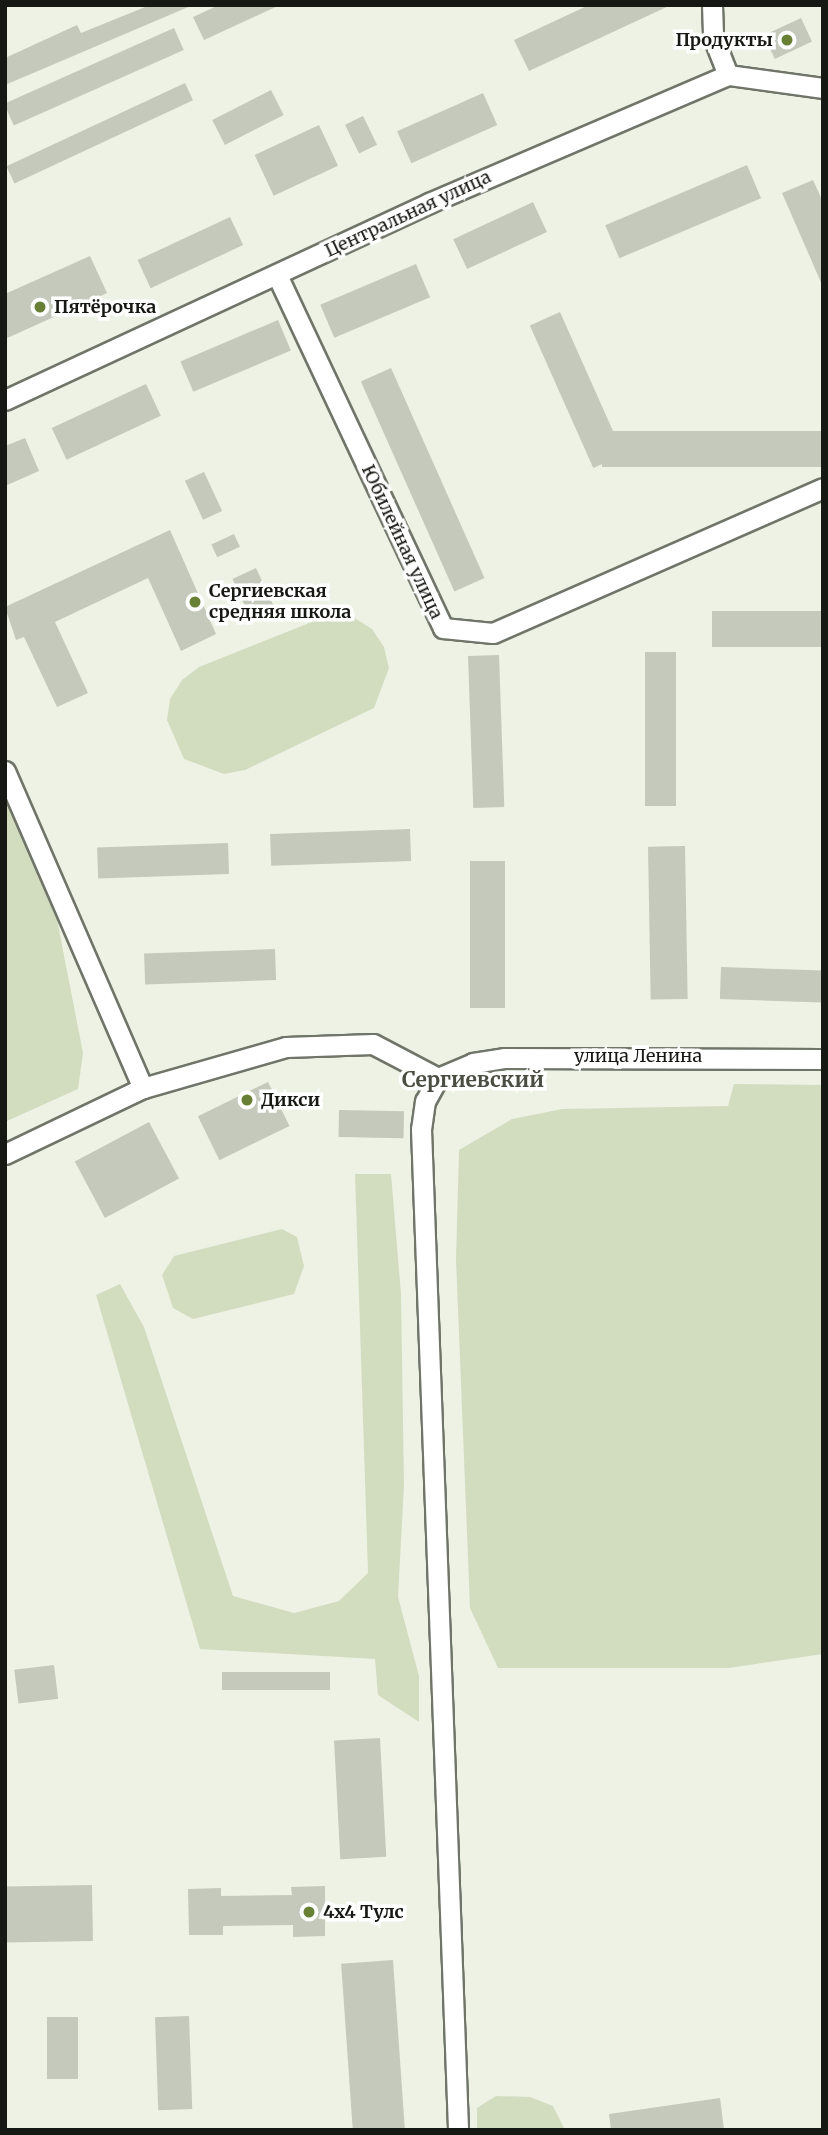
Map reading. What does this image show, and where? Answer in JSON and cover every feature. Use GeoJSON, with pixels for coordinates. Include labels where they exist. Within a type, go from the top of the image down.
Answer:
{"type":"FeatureCollection","features":[{"type":"Feature","properties":{"kind":"street"},"geometry":{"type":"LineString","coordinates":[[712,5],[713,37],[728,75],[823,88]]}},
{"type":"Feature","properties":{"kind":"street","name":"Центральная улица"},"geometry":{"type":"LineString","coordinates":[[5,400],[277,275],[728,75]]}},
{"type":"Feature","properties":{"kind":"street","name":"Юбилейная улица"},"geometry":{"type":"LineString","coordinates":[[277,275],[443,628],[494,633],[823,488]]}},
{"type":"Feature","properties":{"kind":"street"},"geometry":{"type":"LineString","coordinates":[[5,771],[143,1088]]}},
{"type":"Feature","properties":{"kind":"street"},"geometry":{"type":"LineString","coordinates":[[5,1154],[143,1088],[286,1047],[373,1044],[438,1077],[425,1101],[421,1129],[458,2130]]}},
{"type":"Feature","properties":{"kind":"street","name":"улица Ленина"},"geometry":{"type":"LineString","coordinates":[[438,1077],[473,1063],[504,1058],[823,1059]]}},
{"type":"Feature","properties":{"kind":"green space"},"geometry":{"type":"Polygon","coordinates":[[[332,614],[353,617],[372,629],[384,647],[389,668],[374,708],[245,770],[224,774],[184,759],[167,720],[170,699],[182,680],[199,667],[332,614]]]}},
{"type":"Feature","properties":{"kind":"green space"},"geometry":{"type":"Polygon","coordinates":[[[5,794],[54,904],[83,1053],[78,1089],[7,1121],[5,794]]]}},
{"type":"Feature","properties":{"kind":"green space"},"geometry":{"type":"Polygon","coordinates":[[[734,1084],[823,1085],[823,1654],[729,1668],[498,1668],[470,1608],[456,1259],[459,1150],[512,1119],[562,1109],[728,1106],[734,1084]]]}},
{"type":"Feature","properties":{"kind":"green space"},"geometry":{"type":"Polygon","coordinates":[[[355,1174],[391,1174],[401,1294],[404,1485],[398,1597],[419,1676],[419,1722],[378,1695],[375,1659],[200,1649],[96,1295],[120,1284],[144,1327],[233,1596],[294,1613],[339,1601],[368,1573],[355,1174]]]}},
{"type":"Feature","properties":{"kind":"green space"},"geometry":{"type":"Polygon","coordinates":[[[282,1229],[297,1237],[304,1266],[294,1294],[193,1319],[173,1308],[162,1275],[174,1256],[282,1229]]]}},
{"type":"Feature","properties":{"kind":"green space"},"geometry":{"type":"Polygon","coordinates":[[[496,2096],[530,2097],[553,2106],[565,2130],[477,2130],[477,2108],[496,2096]]]}},
{"type":"Feature","properties":{"kind":"building"},"geometry":{"type":"Polygon","coordinates":[[[150,5],[193,5],[5,85],[5,58],[77,25],[81,33],[150,5]]]}},
{"type":"Feature","properties":{"kind":"building"},"geometry":{"type":"Polygon","coordinates":[[[219,5],[280,5],[204,40],[193,17],[219,5]]]}},
{"type":"Feature","properties":{"kind":"building"},"geometry":{"type":"Polygon","coordinates":[[[589,5],[671,5],[529,71],[514,40],[589,5]]]}},
{"type":"Feature","properties":{"kind":"building"},"geometry":{"type":"Polygon","coordinates":[[[801,18],[812,42],[775,59],[764,35],[801,18]]]}},
{"type":"Feature","properties":{"kind":"building"},"geometry":{"type":"Polygon","coordinates":[[[174,28],[184,50],[14,126],[5,103],[174,28]]]}},
{"type":"Feature","properties":{"kind":"building"},"geometry":{"type":"Polygon","coordinates":[[[185,83],[193,100],[14,183],[6,166],[185,83]]]}},
{"type":"Feature","properties":{"kind":"building"},"geometry":{"type":"Polygon","coordinates":[[[271,90],[284,115],[225,145],[212,120],[271,90]]]}},
{"type":"Feature","properties":{"kind":"building"},"geometry":{"type":"Polygon","coordinates":[[[483,93],[497,125],[411,163],[397,131],[483,93]]]}},
{"type":"Feature","properties":{"kind":"building"},"geometry":{"type":"Polygon","coordinates":[[[363,116],[377,145],[359,154],[345,125],[363,116]]]}},
{"type":"Feature","properties":{"kind":"building"},"geometry":{"type":"Polygon","coordinates":[[[319,125],[338,166],[274,196],[255,155],[319,125]]]}},
{"type":"Feature","properties":{"kind":"building"},"geometry":{"type":"Polygon","coordinates":[[[747,165],[761,198],[619,258],[605,225],[747,165]]]}},
{"type":"Feature","properties":{"kind":"building"},"geometry":{"type":"Polygon","coordinates":[[[813,180],[823,202],[823,287],[782,193],[813,180]]]}},
{"type":"Feature","properties":{"kind":"building"},"geometry":{"type":"Polygon","coordinates":[[[533,202],[547,232],[467,269],[453,239],[533,202]]]}},
{"type":"Feature","properties":{"kind":"building"},"geometry":{"type":"Polygon","coordinates":[[[230,217],[243,245],[151,288],[138,260],[230,217]]]}},
{"type":"Feature","properties":{"kind":"building"},"geometry":{"type":"Polygon","coordinates":[[[90,256],[107,293],[5,339],[5,294],[90,256]]]}},
{"type":"Feature","properties":{"kind":"building"},"geometry":{"type":"Polygon","coordinates":[[[416,264],[430,297],[334,338],[320,305],[416,264]]]}},
{"type":"Feature","properties":{"kind":"building"},"geometry":{"type":"Polygon","coordinates":[[[560,312],[623,455],[593,468],[530,325],[560,312]]]}},
{"type":"Feature","properties":{"kind":"building"},"geometry":{"type":"Polygon","coordinates":[[[278,320],[291,350],[193,392],[180,361],[278,320]]]}},
{"type":"Feature","properties":{"kind":"building"},"geometry":{"type":"Polygon","coordinates":[[[391,368],[485,578],[454,592],[361,381],[391,368]]]}},
{"type":"Feature","properties":{"kind":"building"},"geometry":{"type":"Polygon","coordinates":[[[146,384],[161,416],[67,460],[52,428],[146,384]]]}},
{"type":"Feature","properties":{"kind":"building"},"geometry":{"type":"Polygon","coordinates":[[[602,431],[823,431],[823,467],[602,467],[602,431]]]}},
{"type":"Feature","properties":{"kind":"building"},"geometry":{"type":"Polygon","coordinates":[[[25,438],[39,471],[5,486],[5,446],[25,438]]]}},
{"type":"Feature","properties":{"kind":"building"},"geometry":{"type":"Polygon","coordinates":[[[204,472],[222,511],[203,520],[185,481],[204,472]]]}},
{"type":"Feature","properties":{"kind":"building"},"geometry":{"type":"Polygon","coordinates":[[[170,530],[216,634],[181,651],[148,578],[55,622],[88,693],[57,707],[24,637],[16,640],[5,607],[170,530]]]}},
{"type":"Feature","properties":{"kind":"building"},"geometry":{"type":"Polygon","coordinates":[[[234,534],[240,547],[217,557],[211,545],[234,534]]]}},
{"type":"Feature","properties":{"kind":"building"},"geometry":{"type":"Polygon","coordinates":[[[256,568],[275,609],[251,620],[232,579],[256,568]]]}},
{"type":"Feature","properties":{"kind":"building"},"geometry":{"type":"Polygon","coordinates":[[[712,611],[823,611],[823,647],[712,647],[712,611]]]}},
{"type":"Feature","properties":{"kind":"building"},"geometry":{"type":"Polygon","coordinates":[[[645,652],[676,652],[676,806],[645,806],[645,652]]]}},
{"type":"Feature","properties":{"kind":"building"},"geometry":{"type":"Polygon","coordinates":[[[499,655],[504,807],[473,808],[468,656],[499,655]]]}},
{"type":"Feature","properties":{"kind":"building"},"geometry":{"type":"Polygon","coordinates":[[[410,829],[411,861],[271,866],[270,834],[410,829]]]}},
{"type":"Feature","properties":{"kind":"building"},"geometry":{"type":"Polygon","coordinates":[[[228,843],[229,874],[98,879],[97,848],[228,843]]]}},
{"type":"Feature","properties":{"kind":"building"},"geometry":{"type":"Polygon","coordinates":[[[685,846],[688,999],[651,1000],[648,847],[685,846]]]}},
{"type":"Feature","properties":{"kind":"building"},"geometry":{"type":"Polygon","coordinates":[[[470,861],[505,861],[505,1008],[470,1008],[470,861]]]}},
{"type":"Feature","properties":{"kind":"building"},"geometry":{"type":"Polygon","coordinates":[[[275,949],[276,980],[145,985],[144,954],[275,949]]]}},
{"type":"Feature","properties":{"kind":"building"},"geometry":{"type":"Polygon","coordinates":[[[721,967],[823,971],[822,1003],[720,999],[721,967]]]}},
{"type":"Feature","properties":{"kind":"building"},"geometry":{"type":"Polygon","coordinates":[[[268,1082],[289,1126],[219,1160],[198,1116],[268,1082]]]}},
{"type":"Feature","properties":{"kind":"building"},"geometry":{"type":"Polygon","coordinates":[[[339,1110],[404,1111],[404,1138],[339,1137],[339,1110]]]}},
{"type":"Feature","properties":{"kind":"building"},"geometry":{"type":"Polygon","coordinates":[[[149,1122],[179,1179],[105,1218],[75,1161],[149,1122]]]}},
{"type":"Feature","properties":{"kind":"building"},"geometry":{"type":"Polygon","coordinates":[[[54,1665],[58,1699],[18,1704],[14,1670],[54,1665]]]}},
{"type":"Feature","properties":{"kind":"building"},"geometry":{"type":"Polygon","coordinates":[[[222,1672],[330,1672],[330,1690],[222,1690],[222,1672]]]}},
{"type":"Feature","properties":{"kind":"building"},"geometry":{"type":"Polygon","coordinates":[[[380,1738],[386,1857],[340,1859],[334,1740],[380,1738]]]}},
{"type":"Feature","properties":{"kind":"building"},"geometry":{"type":"Polygon","coordinates":[[[92,1885],[93,1941],[6,1943],[5,1887],[92,1885]]]}},
{"type":"Feature","properties":{"kind":"building"},"geometry":{"type":"Polygon","coordinates":[[[325,1886],[325,1936],[293,1937],[293,1925],[223,1926],[223,1935],[189,1935],[188,1889],[221,1888],[221,1896],[292,1895],[291,1887],[325,1886]]]}},
{"type":"Feature","properties":{"kind":"building"},"geometry":{"type":"Polygon","coordinates":[[[393,1960],[405,2130],[353,2130],[341,1964],[393,1960]]]}},
{"type":"Feature","properties":{"kind":"building"},"geometry":{"type":"Polygon","coordinates":[[[189,2016],[192,2109],[158,2110],[155,2017],[189,2016]]]}},
{"type":"Feature","properties":{"kind":"building"},"geometry":{"type":"Polygon","coordinates":[[[47,2017],[78,2017],[78,2079],[47,2079],[47,2017]]]}},
{"type":"Feature","properties":{"kind":"building"},"geometry":{"type":"Polygon","coordinates":[[[720,2098],[724,2130],[611,2130],[609,2114],[720,2098]]]}},
{"type":"Feature","properties":{"kind":"place","name":"Продукты"},"geometry":{"type":"Point","coordinates":[787,40]}},
{"type":"Feature","properties":{"kind":"place","name":"Пятёрочка"},"geometry":{"type":"Point","coordinates":[40,307]}},
{"type":"Feature","properties":{"kind":"place","name":"Сергиевская средняя школа"},"geometry":{"type":"Point","coordinates":[195,602]}},
{"type":"Feature","properties":{"kind":"place","name":"Дикси"},"geometry":{"type":"Point","coordinates":[247,1100]}},
{"type":"Feature","properties":{"kind":"place","name":"4x4 Тулс"},"geometry":{"type":"Point","coordinates":[309,1912]}},
{"type":"Feature","properties":{"kind":"district","name":"Сергиевский"},"geometry":{"type":"Point","coordinates":[473,1080]}}]}
